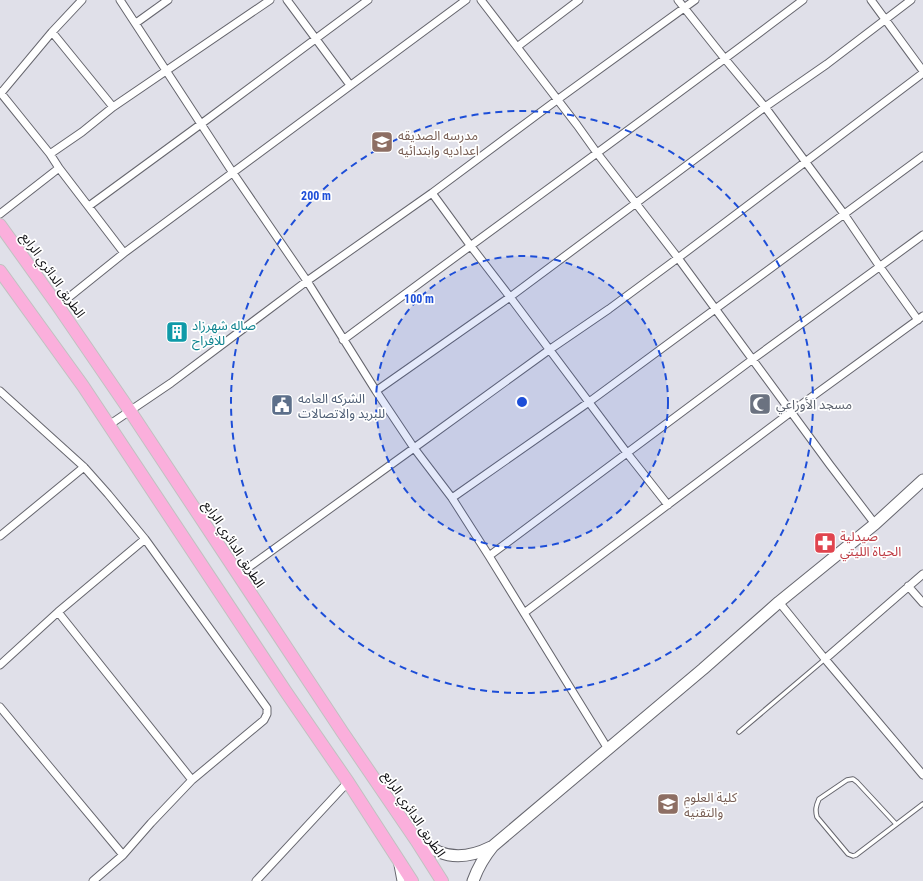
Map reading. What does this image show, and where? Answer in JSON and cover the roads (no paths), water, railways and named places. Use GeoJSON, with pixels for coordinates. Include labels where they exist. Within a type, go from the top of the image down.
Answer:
{"type":"FeatureCollection","features":[{"type":"Feature","properties":{"kind":"main road","name":"الطريق الدائري الرابع"},"geometry":{"type":"LineString","coordinates":[[0,225],[58,306],[130,412],[442,881]]}},
{"type":"Feature","properties":{"kind":"main road"},"geometry":{"type":"LineString","coordinates":[[0,271],[83,386],[286,692],[348,782],[412,881]]}},
{"type":"Feature","properties":{"kind":"street"},"geometry":{"type":"LineString","coordinates":[[82,0],[0,92],[50,154],[124,253]]}},
{"type":"Feature","properties":{"kind":"street"},"geometry":{"type":"LineString","coordinates":[[120,0],[233,173],[307,281],[376,391],[414,448],[452,498],[608,749]]}},
{"type":"Feature","properties":{"kind":"street"},"geometry":{"type":"LineString","coordinates":[[136,23],[168,0]]}},
{"type":"Feature","properties":{"kind":"street"},"geometry":{"type":"LineString","coordinates":[[50,154],[82,132],[113,107],[270,0]]}},
{"type":"Feature","properties":{"kind":"street"},"geometry":{"type":"LineString","coordinates":[[287,0],[350,85]]}},
{"type":"Feature","properties":{"kind":"street"},"geometry":{"type":"LineString","coordinates":[[89,206],[368,0]]}},
{"type":"Feature","properties":{"kind":"street"},"geometry":{"type":"LineString","coordinates":[[58,306],[124,253],[466,0]]}},
{"type":"Feature","properties":{"kind":"street"},"geometry":{"type":"LineString","coordinates":[[481,0],[678,258],[875,524]]}},
{"type":"Feature","properties":{"kind":"street"},"geometry":{"type":"LineString","coordinates":[[517,47],[579,0]]}},
{"type":"Feature","properties":{"kind":"street"},"geometry":{"type":"LineString","coordinates":[[524,612],[791,412],[921,318],[880,267],[844,214],[765,107],[678,0]]}},
{"type":"Feature","properties":{"kind":"street"},"geometry":{"type":"LineString","coordinates":[[109,425],[171,383],[307,281],[432,193],[695,0]]}},
{"type":"Feature","properties":{"kind":"street"},"geometry":{"type":"LineString","coordinates":[[343,340],[803,0]]}},
{"type":"Feature","properties":{"kind":"street"},"geometry":{"type":"LineString","coordinates":[[238,575],[549,350],[609,309],[805,163],[923,72],[871,0]]}},
{"type":"Feature","properties":{"kind":"street"},"geometry":{"type":"LineString","coordinates":[[376,391],[510,297],[765,107],[827,64],[911,0]]}},
{"type":"Feature","properties":{"kind":"street"},"geometry":{"type":"LineString","coordinates":[[52,32],[113,107]]}},
{"type":"Feature","properties":{"kind":"street"},"geometry":{"type":"LineString","coordinates":[[452,498],[589,402],[923,156]]}},
{"type":"Feature","properties":{"kind":"street"},"geometry":{"type":"LineString","coordinates":[[0,214],[59,168]]}},
{"type":"Feature","properties":{"kind":"street"},"geometry":{"type":"LineString","coordinates":[[432,193],[549,350],[668,505]]}},
{"type":"Feature","properties":{"kind":"street"},"geometry":{"type":"LineString","coordinates":[[489,556],[753,359],[923,235]]}},
{"type":"Feature","properties":{"kind":"street"},"geometry":{"type":"LineString","coordinates":[[0,391],[84,467],[108,494],[145,539],[267,708],[267,714],[264,720],[192,780],[123,855],[93,881]]}},
{"type":"Feature","properties":{"kind":"street"},"geometry":{"type":"LineString","coordinates":[[0,536],[84,467]]}},
{"type":"Feature","properties":{"kind":"street"},"geometry":{"type":"LineString","coordinates":[[473,881],[482,861],[493,846],[779,602],[875,524],[923,480]]}},
{"type":"Feature","properties":{"kind":"street"},"geometry":{"type":"LineString","coordinates":[[0,665],[58,612],[145,539]]}},
{"type":"Feature","properties":{"kind":"street"},"geometry":{"type":"LineString","coordinates":[[825,659],[923,574]]}},
{"type":"Feature","properties":{"kind":"street"},"geometry":{"type":"LineString","coordinates":[[908,586],[923,603]]}},
{"type":"Feature","properties":{"kind":"street"},"geometry":{"type":"LineString","coordinates":[[779,602],[923,775]]}},
{"type":"Feature","properties":{"kind":"street"},"geometry":{"type":"LineString","coordinates":[[58,612],[192,780]]}},
{"type":"Feature","properties":{"kind":"street"},"geometry":{"type":"LineString","coordinates":[[0,707],[123,855]]}},
{"type":"Feature","properties":{"kind":"street"},"geometry":{"type":"LineString","coordinates":[[256,881],[348,782]]}},
{"type":"Feature","properties":{"kind":"street"},"geometry":{"type":"LineString","coordinates":[[416,840],[440,853],[453,855],[466,855],[479,852],[493,846]]}},
{"type":"Feature","properties":{"kind":"street"},"geometry":{"type":"LineString","coordinates":[[396,855],[401,881]]}},
{"type":"Feature","properties":{"kind":"lane"},"geometry":{"type":"LineString","coordinates":[[739,732],[825,659]]}},
{"type":"Feature","properties":{"kind":"lane"},"geometry":{"type":"LineString","coordinates":[[896,824],[853,779],[847,780],[820,799],[815,811],[817,817],[848,854],[853,856],[923,804]]}},
{"type":"Feature","properties":{"kind":"place","name":"مدرسه الصديقه اعداديه وابتدائيه"},"geometry":{"type":"Point","coordinates":[382,142]}},
{"type":"Feature","properties":{"kind":"place","name":"صاله شهرزاد للافراح"},"geometry":{"type":"Point","coordinates":[177,332]}},
{"type":"Feature","properties":{"kind":"place","name":"مسجد الأوزاعي"},"geometry":{"type":"Point","coordinates":[760,404]}},
{"type":"Feature","properties":{"kind":"place","name":"الشركه العامه للبريد والاتصالات"},"geometry":{"type":"Point","coordinates":[282,405]}},
{"type":"Feature","properties":{"kind":"place","name":"صيدلية الحياة الليتي"},"geometry":{"type":"Point","coordinates":[825,543]}},
{"type":"Feature","properties":{"kind":"place","name":"كلية العلوم والتقنية"},"geometry":{"type":"Point","coordinates":[668,804]}}]}
